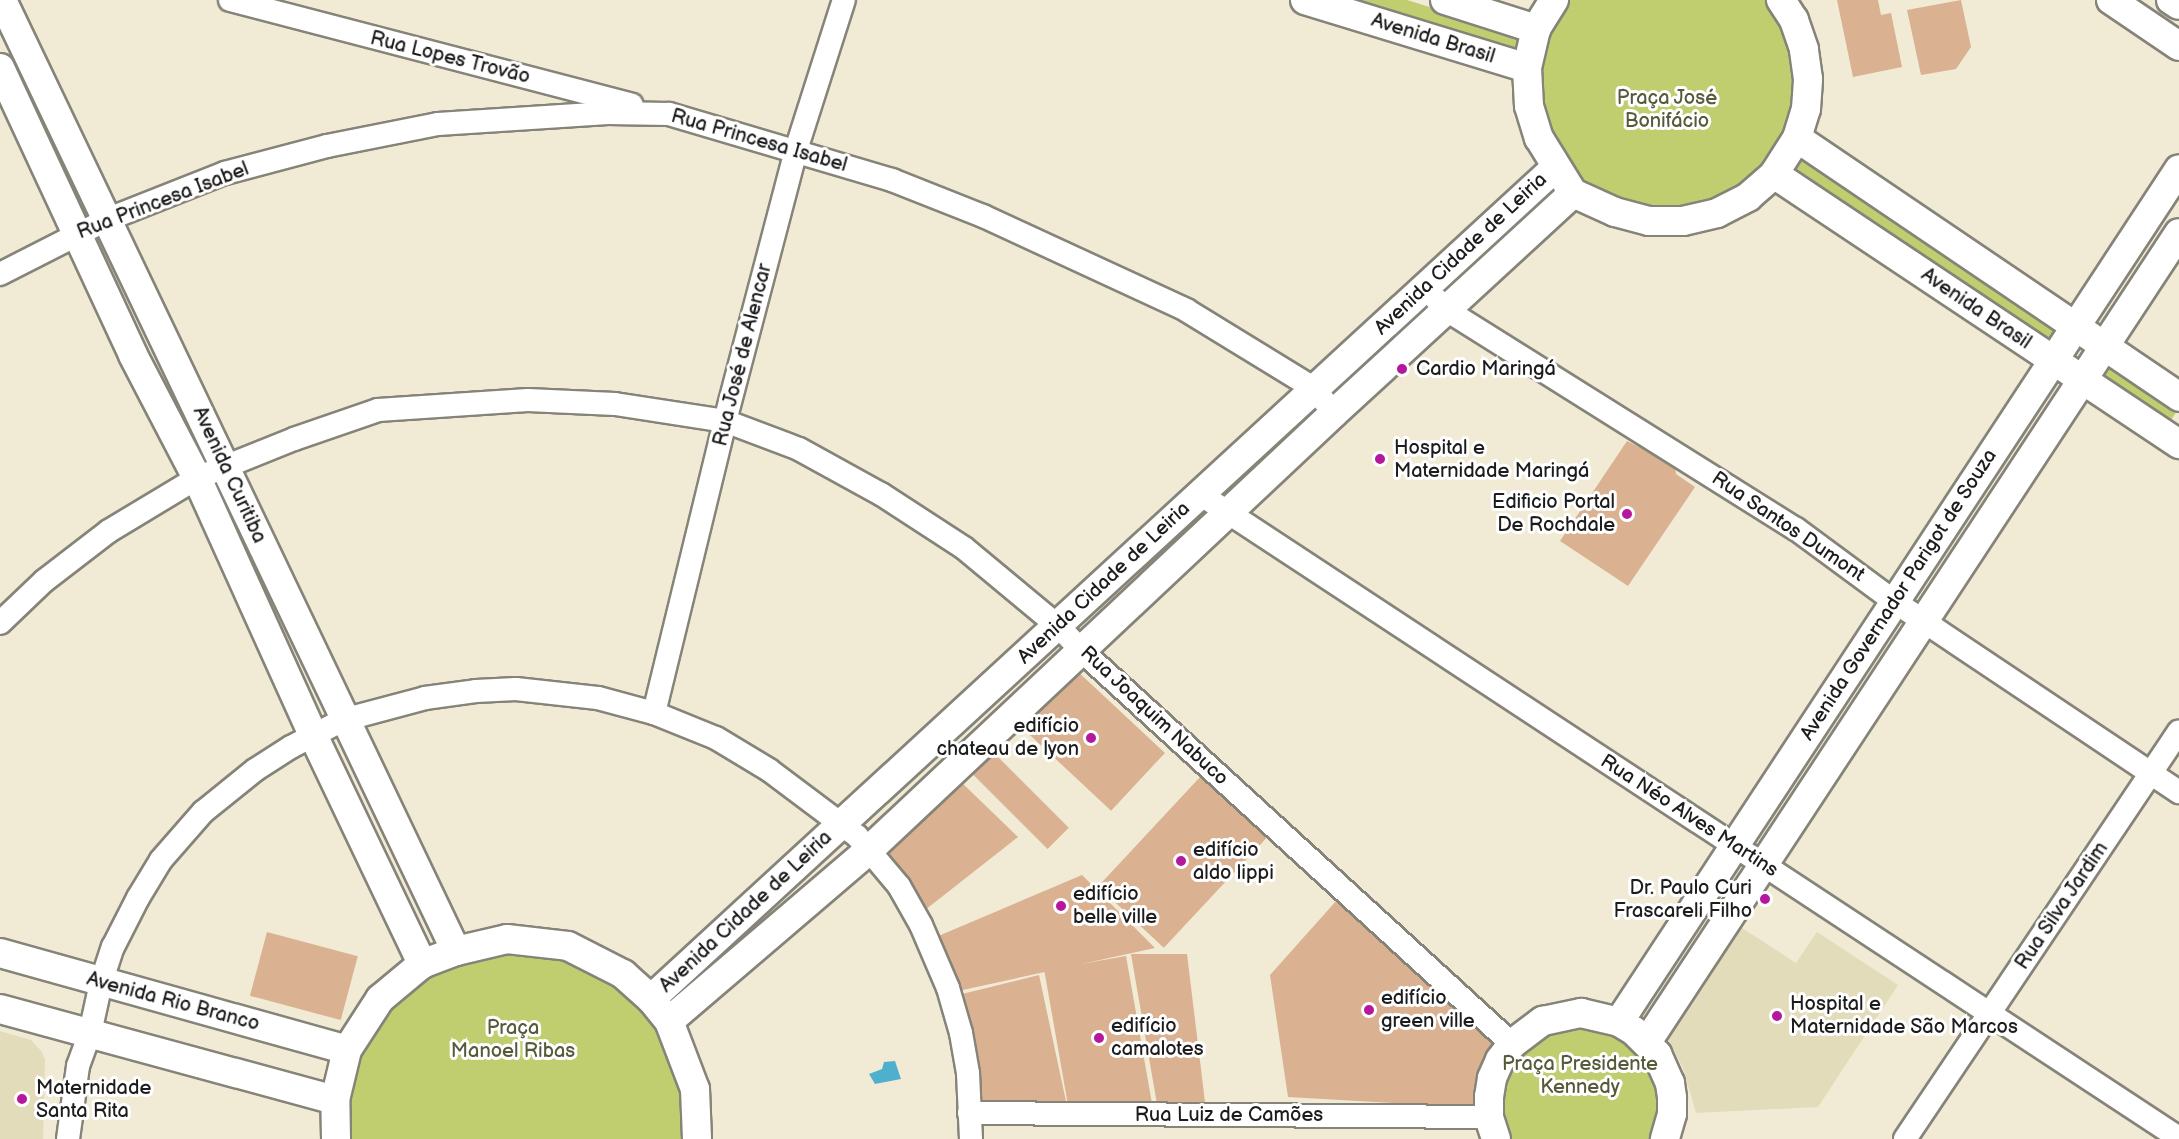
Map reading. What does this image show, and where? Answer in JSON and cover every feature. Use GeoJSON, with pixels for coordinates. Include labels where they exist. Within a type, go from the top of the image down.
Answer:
{"type":"FeatureCollection","features":[{"type":"Feature","properties":{"kind":"main road","name":"Avenida Curitiba"},"geometry":{"type":"LineString","coordinates":[[2,0],[225,465],[343,720],[456,951]]}},
{"type":"Feature","properties":{"kind":"main road","name":"Avenida Brasil"},"geometry":{"type":"LineString","coordinates":[[1305,0],[1527,68]]}},
{"type":"Feature","properties":{"kind":"main road","name":"Avenida Brasil"},"geometry":{"type":"LineString","coordinates":[[1445,0],[1536,29]]}},
{"type":"Feature","properties":{"kind":"main road"},"geometry":{"type":"LineString","coordinates":[[1554,0],[1536,29],[1527,68],[1528,106],[1539,138],[1574,193],[1615,212],[1649,221],[1683,221],[1717,213],[1738,202],[1774,174],[1797,138],[1806,109],[1808,79],[1804,49],[1794,20],[1781,0]]}},
{"type":"Feature","properties":{"kind":"main road"},"geometry":{"type":"LineString","coordinates":[[2111,0],[2179,46]]}},
{"type":"Feature","properties":{"kind":"main road"},"geometry":{"type":"LineString","coordinates":[[2171,0],[2179,5]]}},
{"type":"Feature","properties":{"kind":"main road","name":"Avenida Curitiba"},"geometry":{"type":"LineString","coordinates":[[0,68],[133,355],[197,478],[313,735],[422,964]]}},
{"type":"Feature","properties":{"kind":"main road","name":"Avenida Brasil"},"geometry":{"type":"LineString","coordinates":[[1797,138],[2179,397]]}},
{"type":"Feature","properties":{"kind":"main road","name":"Avenida Cidade de Leiria"},"geometry":{"type":"LineString","coordinates":[[660,1010],[842,824],[1556,167]]}},
{"type":"Feature","properties":{"kind":"main road","name":"Avenida Governador Parigot de Souza"},"geometry":{"type":"LineString","coordinates":[[1619,1022],[2179,169]]}},
{"type":"Feature","properties":{"kind":"main road","name":"Avenida Brasil"},"geometry":{"type":"LineString","coordinates":[[1774,174],[2179,444]]}},
{"type":"Feature","properties":{"kind":"main road","name":"Avenida Cidade de Leiria"},"geometry":{"type":"LineString","coordinates":[[660,1010],[869,850],[1083,652],[1334,413],[1448,311],[1574,193]]}},
{"type":"Feature","properties":{"kind":"main road","name":"Avenida Governador Parigot de Souza"},"geometry":{"type":"LineString","coordinates":[[1647,1042],[2179,233]]}},
{"type":"Feature","properties":{"kind":"main road"},"geometry":{"type":"LineString","coordinates":[[336,1139],[335,1100],[347,1050],[380,999],[422,964],[456,951],[507,939],[568,946],[623,974],[660,1010],[695,1089],[697,1139]]}},
{"type":"Feature","properties":{"kind":"main road","name":"Avenida Rio Branco"},"geometry":{"type":"LineString","coordinates":[[0,953],[347,1050]]}},
{"type":"Feature","properties":{"kind":"main road"},"geometry":{"type":"LineString","coordinates":[[0,1010],[335,1100]]}},
{"type":"Feature","properties":{"kind":"main road"},"geometry":{"type":"LineString","coordinates":[[1493,1128],[1489,1097],[1492,1078],[1500,1059],[1512,1044],[1543,1021],[1562,1015],[1581,1013],[1619,1022],[1647,1042],[1657,1054],[1670,1083],[1672,1136]]}},
{"type":"Feature","properties":{"kind":"street","name":"Rua Lopes Trovão"},"geometry":{"type":"LineString","coordinates":[[230,0],[266,5],[669,114]]}},
{"type":"Feature","properties":{"kind":"street","name":"Rua José de Alencar"},"geometry":{"type":"LineString","coordinates":[[654,713],[725,421],[796,150],[844,0]]}},
{"type":"Feature","properties":{"kind":"street","name":"Rua Princesa Isabel"},"geometry":{"type":"LineString","coordinates":[[0,274],[106,220],[225,172],[327,146],[438,124],[597,113],[669,114],[892,180],[1082,260],[1186,310],[1315,388]]}},
{"type":"Feature","properties":{"kind":"street","name":"Rua Santos Dumont"},"geometry":{"type":"LineString","coordinates":[[1425,287],[1448,311],[1758,505],[1836,557],[1895,602],[2179,792]]}},
{"type":"Feature","properties":{"kind":"street"},"geometry":{"type":"LineString","coordinates":[[1315,388],[1334,413]]}},
{"type":"Feature","properties":{"kind":"street","name":"Rua Joaquim Nabuco"},"geometry":{"type":"LineString","coordinates":[[0,623],[45,581],[109,531],[197,478],[225,465],[378,410],[528,400],[615,404],[725,421],[799,449],[881,494],[964,548],[1058,626],[1083,652],[1512,1044]]}},
{"type":"Feature","properties":{"kind":"street","name":"Rua Néo Alves Martins"},"geometry":{"type":"LineString","coordinates":[[1200,494],[1227,514],[2179,1138]]}},
{"type":"Feature","properties":{"kind":"street"},"geometry":{"type":"LineString","coordinates":[[68,1139],[78,1066],[90,1033],[101,983],[113,947],[138,898],[183,833],[246,777],[313,735],[343,720],[425,698],[476,691],[516,689],[598,698],[654,713],[716,738],[769,770],[842,824],[869,850],[898,886],[921,925],[948,988],[968,1073],[970,1139]]}},
{"type":"Feature","properties":{"kind":"street","name":"Rua Silva Jardim"},"geometry":{"type":"LineString","coordinates":[[1905,1139],[2179,732]]}},
{"type":"Feature","properties":{"kind":"street","name":"Rua Luiz de Camões"},"geometry":{"type":"LineString","coordinates":[[969,1113],[1493,1128]]}},
{"type":"Feature","properties":{"kind":"shaded area","name":"Hospital e Maternidade São Marcos"},"geometry":{"type":"Polygon","coordinates":[[[1736,924],[1796,963],[1817,932],[1898,985],[1818,1107],[1696,1113],[1683,1068],[1665,1033],[1736,924]]]}},
{"type":"Feature","properties":{"kind":"shaded area","name":"Maternidade Santa Rita"},"geometry":{"type":"Polygon","coordinates":[[[0,1031],[31,1040],[42,1052],[45,1060],[43,1139],[0,1139],[0,1031]]]}},
{"type":"Feature","properties":{"kind":"green space","name":"Praça José Bonifácio"},"geometry":{"type":"Polygon","coordinates":[[[1327,0],[1407,0],[1532,39],[1554,0],[1781,0],[1794,20],[1797,138],[2070,335],[2057,355],[1779,168],[1683,221],[1573,193],[1527,68],[1327,0]]]}},
{"type":"Feature","properties":{"kind":"green space"},"geometry":{"type":"Polygon","coordinates":[[[2100,355],[2179,406],[2168,425],[2088,373],[2100,355]]]}},
{"type":"Feature","properties":{"kind":"green space","name":"Praça Manoel Ribas"},"geometry":{"type":"Polygon","coordinates":[[[568,946],[651,999],[697,1139],[336,1139],[347,1050],[432,959],[568,946]]]}},
{"type":"Feature","properties":{"kind":"green space","name":"Praça Presidente Kennedy"},"geometry":{"type":"Polygon","coordinates":[[[1581,1013],[1657,1054],[1665,1139],[1496,1139],[1500,1061],[1581,1013]]]}},
{"type":"Feature","properties":{"kind":"water"},"geometry":{"type":"Polygon","coordinates":[[[895,1061],[901,1079],[875,1084],[869,1074],[882,1069],[884,1062],[895,1061]]]}},
{"type":"Feature","properties":{"kind":"building"},"geometry":{"type":"Polygon","coordinates":[[[1837,0],[1878,0],[1881,15],[1891,13],[1902,67],[1853,77],[1837,0]]]}},
{"type":"Feature","properties":{"kind":"building"},"geometry":{"type":"Polygon","coordinates":[[[1961,0],[1971,47],[1956,69],[1921,75],[1907,10],[1961,0]]]}},
{"type":"Feature","properties":{"kind":"building","name":"Edificio Portal De Rochdale"},"geometry":{"type":"Polygon","coordinates":[[[1627,441],[1655,455],[1659,451],[1675,466],[1676,474],[1695,487],[1628,586],[1560,541],[1627,441]]]}},
{"type":"Feature","properties":{"kind":"building","name":"edifício chateau de lyon"},"geometry":{"type":"Polygon","coordinates":[[[1075,669],[1165,753],[1111,811],[1021,727],[1075,669]]]}},
{"type":"Feature","properties":{"kind":"building"},"geometry":{"type":"Polygon","coordinates":[[[991,750],[1069,828],[1048,849],[970,771],[991,750]]]}},
{"type":"Feature","properties":{"kind":"building","name":"edifício aldo lippi"},"geometry":{"type":"Polygon","coordinates":[[[1201,776],[1267,837],[1164,948],[1098,886],[1201,776]]]}},
{"type":"Feature","properties":{"kind":"building"},"geometry":{"type":"Polygon","coordinates":[[[959,780],[1018,837],[925,910],[882,849],[959,780]]]}},
{"type":"Feature","properties":{"kind":"building","name":"edifício belle ville"},"geometry":{"type":"Polygon","coordinates":[[[1082,875],[1155,948],[958,991],[936,937],[1082,875]]]}},
{"type":"Feature","properties":{"kind":"building","name":"edifício green ville"},"geometry":{"type":"Polygon","coordinates":[[[1337,900],[1503,1046],[1480,1108],[1288,1097],[1270,975],[1337,900]]]}},
{"type":"Feature","properties":{"kind":"building"},"geometry":{"type":"Polygon","coordinates":[[[267,932],[358,956],[341,1020],[250,996],[267,932]]]}},
{"type":"Feature","properties":{"kind":"building"},"geometry":{"type":"Polygon","coordinates":[[[1131,954],[1187,954],[1205,1102],[1157,1104],[1131,954]]]}},
{"type":"Feature","properties":{"kind":"building","name":"edifício camalotes"},"geometry":{"type":"Polygon","coordinates":[[[1126,956],[1152,1102],[1070,1116],[1044,970],[1126,956]]]}},
{"type":"Feature","properties":{"kind":"building"},"geometry":{"type":"Polygon","coordinates":[[[1039,975],[1067,1106],[974,1107],[958,995],[1039,975]]]}},
{"type":"Feature","properties":{"kind":"place","name":"Cardio Maringá"},"geometry":{"type":"Point","coordinates":[1402,369]}},
{"type":"Feature","properties":{"kind":"place","name":"Hospital e Maternidade Maringá"},"geometry":{"type":"Point","coordinates":[1380,459]}},
{"type":"Feature","properties":{"kind":"place","name":"Edificio Portal De Rochdale"},"geometry":{"type":"Point","coordinates":[1627,514]}},
{"type":"Feature","properties":{"kind":"place","name":"edifício chateau de lyon"},"geometry":{"type":"Point","coordinates":[1091,738]}},
{"type":"Feature","properties":{"kind":"place","name":"edifício aldo lippi"},"geometry":{"type":"Point","coordinates":[1181,861]}},
{"type":"Feature","properties":{"kind":"place","name":"Dr. Paulo Curi Frascareli Filho"},"geometry":{"type":"Point","coordinates":[1765,899]}},
{"type":"Feature","properties":{"kind":"place","name":"edifício belle ville"},"geometry":{"type":"Point","coordinates":[1061,906]}},
{"type":"Feature","properties":{"kind":"place","name":"edifício green ville"},"geometry":{"type":"Point","coordinates":[1369,1010]}},
{"type":"Feature","properties":{"kind":"place","name":"Hospital e Maternidade São Marcos"},"geometry":{"type":"Point","coordinates":[1777,1016]}},
{"type":"Feature","properties":{"kind":"place","name":"edifício camalotes"},"geometry":{"type":"Point","coordinates":[1099,1038]}},
{"type":"Feature","properties":{"kind":"place","name":"Maternidade Santa Rita"},"geometry":{"type":"Point","coordinates":[22,1099]}}]}
